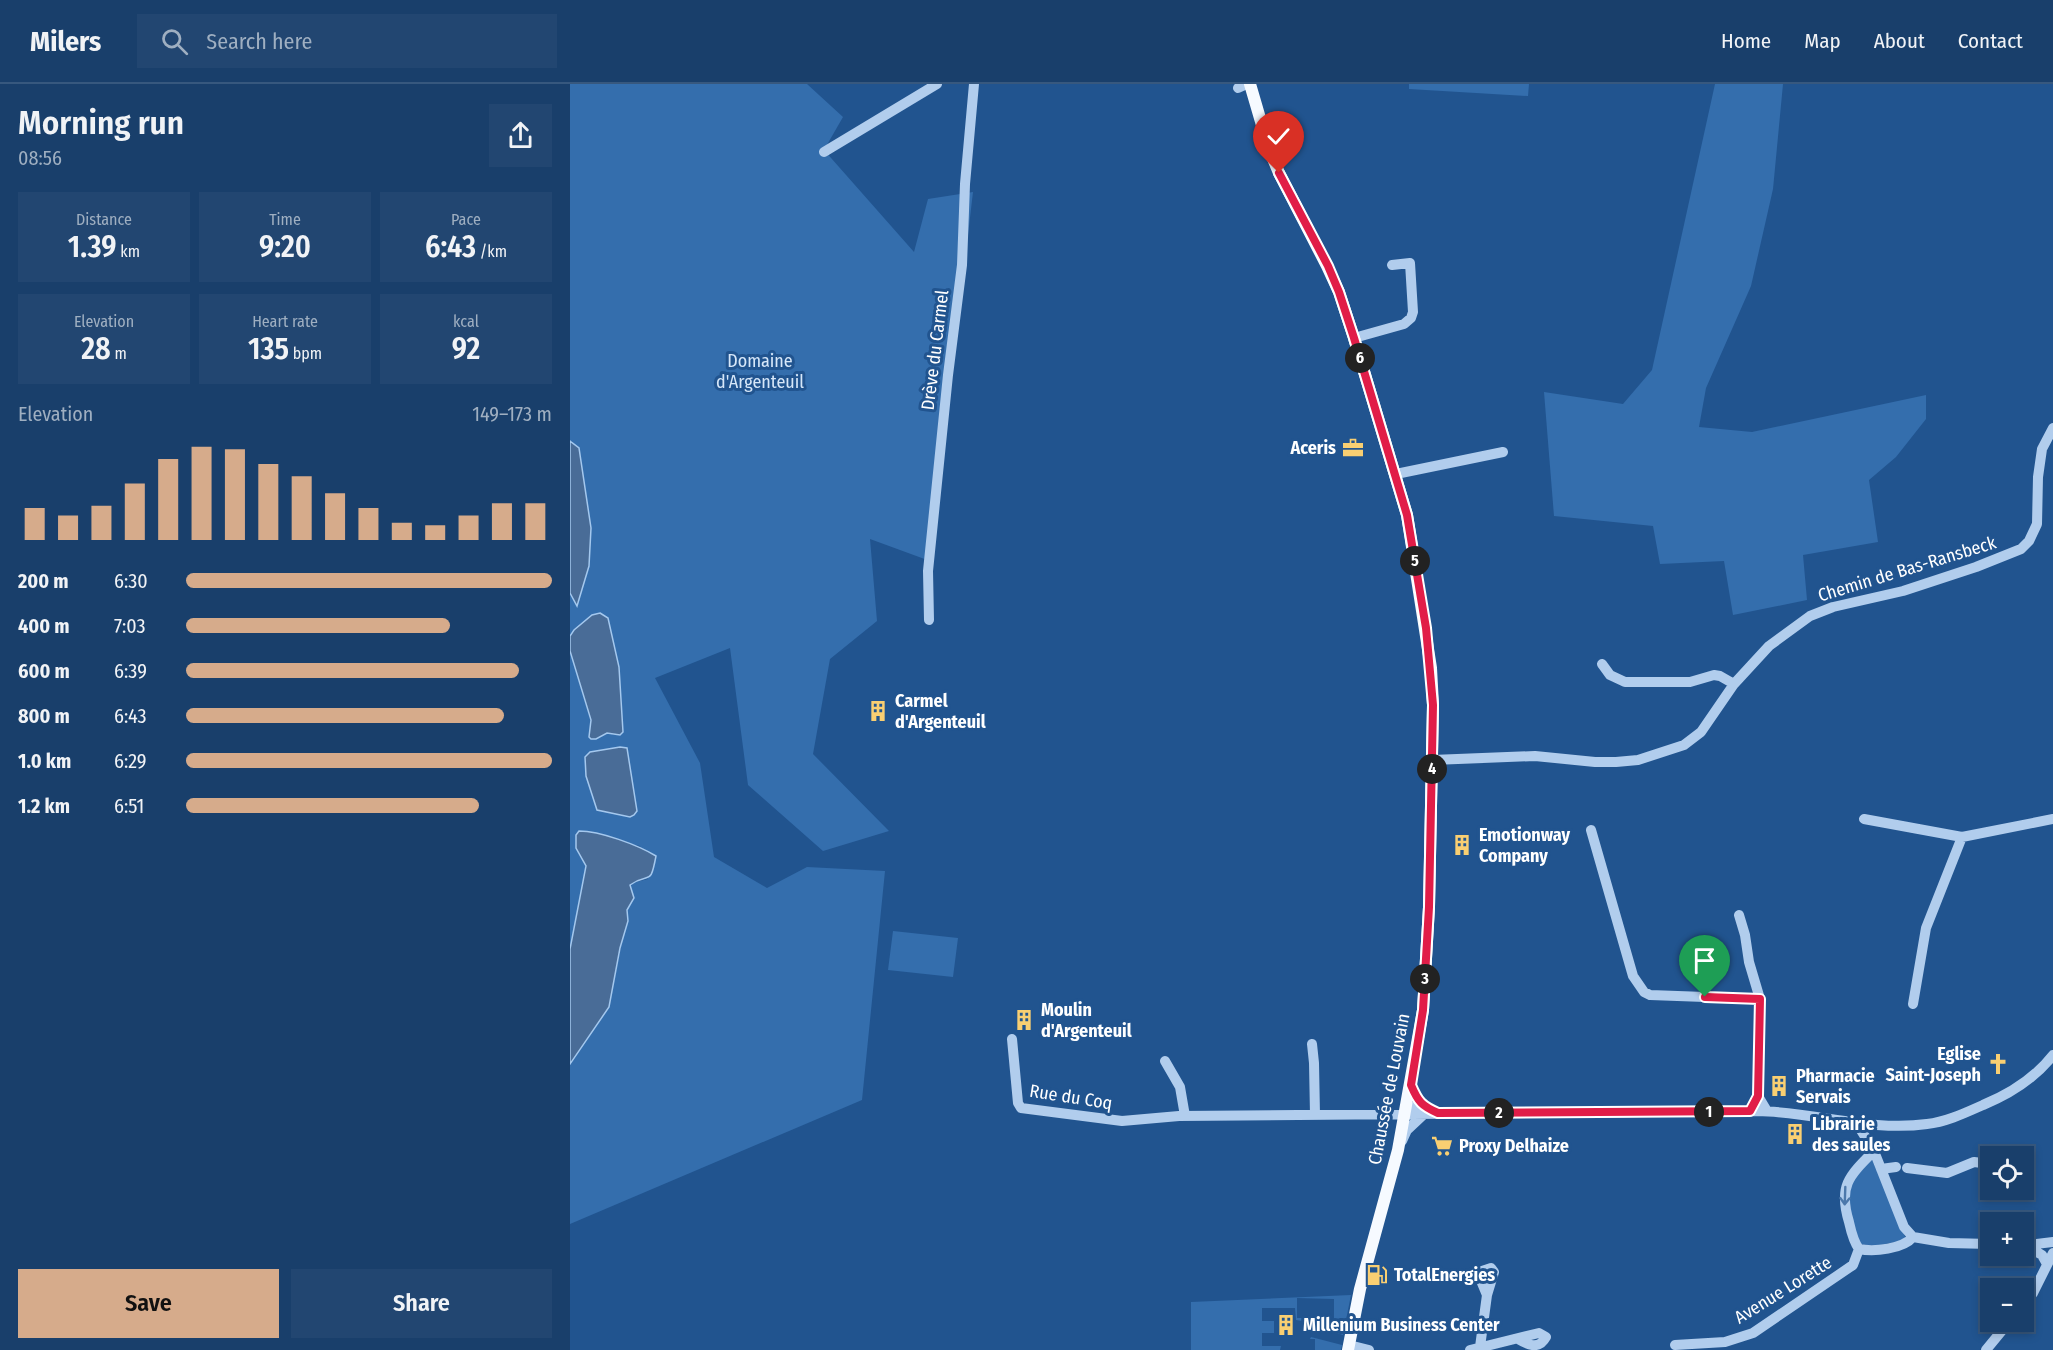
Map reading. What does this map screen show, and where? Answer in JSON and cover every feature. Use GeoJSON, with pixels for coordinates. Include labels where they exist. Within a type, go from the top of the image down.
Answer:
{"type":"FeatureCollection","features":[{"type":"Feature","properties":{"kind":"main road","name":"Chaussée de Louvain"},"geometry":{"type":"LineString","coordinates":[[1245,85],[1272,158],[1339,292],[1396,474],[1407,515],[1426,628],[1433,705],[1429,907],[1423,1010],[1398,1150],[1360,1289],[1349,1348]]}},
{"type":"Feature","properties":{"kind":"street"},"geometry":{"type":"LineString","coordinates":[[825,152],[937,84]]}},
{"type":"Feature","properties":{"kind":"street","name":"Drève du Carmel"},"geometry":{"type":"LineString","coordinates":[[928,620],[928,571],[962,265],[965,184],[974,84]]}},
{"type":"Feature","properties":{"kind":"street"},"geometry":{"type":"LineString","coordinates":[[1354,338],[1402,325],[1411,318],[1413,312],[1410,263],[1392,265]]}},
{"type":"Feature","properties":{"kind":"street","name":"Chemin de Bas-Ransbeck"},"geometry":{"type":"LineString","coordinates":[[1432,760],[1535,756],[1595,762],[1638,760],[1672,750],[1692,740],[1708,722],[1734,684],[1777,639],[1810,616],[1833,607],[1903,591],[1976,567],[2021,549],[2029,541],[2037,524],[2038,477],[2042,449],[2053,428]]}},
{"type":"Feature","properties":{"kind":"street"},"geometry":{"type":"LineString","coordinates":[[1396,474],[1503,452]]}},
{"type":"Feature","properties":{"kind":"street"},"geometry":{"type":"LineString","coordinates":[[1602,664],[1610,675],[1625,682],[1690,682],[1714,675],[1734,684]]}},
{"type":"Feature","properties":{"kind":"street"},"geometry":{"type":"LineString","coordinates":[[1864,819],[1962,837],[2053,819]]}},
{"type":"Feature","properties":{"kind":"street"},"geometry":{"type":"LineString","coordinates":[[1591,830],[1633,976],[1644,992],[1650,995],[1760,999]]}},
{"type":"Feature","properties":{"kind":"street"},"geometry":{"type":"LineString","coordinates":[[1913,1004],[1926,927],[1962,837]]}},
{"type":"Feature","properties":{"kind":"street"},"geometry":{"type":"LineString","coordinates":[[1739,915],[1760,999],[1758,1096],[1750,1111]]}},
{"type":"Feature","properties":{"kind":"street","name":"Rue du Coq"},"geometry":{"type":"LineString","coordinates":[[1012,1039],[1018,1103],[1021,1108],[1122,1121],[1185,1116],[1405,1114]]}},
{"type":"Feature","properties":{"kind":"street"},"geometry":{"type":"LineString","coordinates":[[1312,1044],[1315,1115]]}},
{"type":"Feature","properties":{"kind":"street"},"geometry":{"type":"LineString","coordinates":[[1405,1114],[1410,1108],[1438,1113],[1767,1111],[1808,1114],[1875,1126],[1928,1124],[1973,1110],[2011,1092],[2036,1073],[2053,1055]]}},
{"type":"Feature","properties":{"kind":"street"},"geometry":{"type":"LineString","coordinates":[[1165,1061],[1180,1087],[1185,1116]]}},
{"type":"Feature","properties":{"kind":"street"},"geometry":{"type":"LineString","coordinates":[[1411,1085],[1423,1110]]}},
{"type":"Feature","properties":{"kind":"street"},"geometry":{"type":"LineString","coordinates":[[1758,1096],[1767,1111]]}},
{"type":"Feature","properties":{"kind":"street"},"geometry":{"type":"LineString","coordinates":[[1398,1150],[1407,1130],[1423,1110]]}},
{"type":"Feature","properties":{"kind":"street"},"geometry":{"type":"LineString","coordinates":[[1856,1122],[1872,1149],[1904,1227],[1913,1237],[1949,1243],[1980,1244]]}},
{"type":"Feature","properties":{"kind":"street"},"geometry":{"type":"LineString","coordinates":[[1875,1126],[1872,1149],[1850,1177],[1844,1192],[1846,1213],[1855,1242],[1859,1249],[1872,1250],[1902,1246],[1913,1237]]}},
{"type":"Feature","properties":{"kind":"street"},"geometry":{"type":"LineString","coordinates":[[1881,1169],[1901,1167],[1947,1173],[1974,1162],[1980,1163]]}},
{"type":"Feature","properties":{"kind":"street"},"geometry":{"type":"LineString","coordinates":[[2034,1244],[2053,1242]]}},
{"type":"Feature","properties":{"kind":"street","name":"Avenue Lorette"},"geometry":{"type":"LineString","coordinates":[[1675,1345],[1725,1342],[1753,1333],[1853,1265],[1859,1249]]}},
{"type":"Feature","properties":{"kind":"street"},"geometry":{"type":"LineString","coordinates":[[2034,1251],[2042,1255],[2047,1264]]}},
{"type":"Feature","properties":{"kind":"street"},"geometry":{"type":"LineString","coordinates":[[2034,1291],[2053,1253]]}},
{"type":"Feature","properties":{"kind":"street"},"geometry":{"type":"LineString","coordinates":[[1487,1295],[1475,1349],[1518,1339]]}},
{"type":"Feature","properties":{"kind":"street"},"geometry":{"type":"LineString","coordinates":[[1986,1350],[2001,1332]]}},
{"type":"Feature","properties":{"kind":"street"},"geometry":{"type":"LineString","coordinates":[[1349,1348],[1369,1350]]}},
{"type":"Feature","properties":{"kind":"green space","name":"Domaine d'Argenteuil"},"geometry":{"type":"Polygon","coordinates":[[[570,84],[807,84],[843,117],[824,150],[914,252],[928,199],[973,192],[930,561],[870,539],[877,621],[830,659],[813,754],[889,831],[823,851],[748,785],[730,648],[655,678],[700,763],[714,857],[767,888],[807,867],[885,871],[862,1100],[570,1224],[570,1064],[609,1007],[627,910],[633,894],[630,885],[648,879],[640,846],[621,842],[576,842],[576,848],[586,866],[570,949],[570,651],[596,739],[607,733],[616,735],[592,615],[570,636],[570,593],[577,605],[589,566],[572,441],[570,441],[570,84]]]}},
{"type":"Feature","properties":{"kind":"green space"},"geometry":{"type":"Polygon","coordinates":[[[1409,84],[1529,84],[1528,96],[1409,89],[1409,84]]]}},
{"type":"Feature","properties":{"kind":"green space"},"geometry":{"type":"Polygon","coordinates":[[[1715,84],[1783,84],[1773,189],[1751,286],[1706,388],[1699,427],[1752,432],[1926,395],[1926,419],[1896,457],[1869,480],[1878,542],[1803,555],[1807,600],[1733,615],[1724,561],[1660,564],[1653,526],[1554,516],[1544,392],[1623,404],[1652,370],[1715,84]]]}},
{"type":"Feature","properties":{"kind":"green space"},"geometry":{"type":"Polygon","coordinates":[[[893,931],[958,938],[953,977],[888,970],[893,931]]]}},
{"type":"Feature","properties":{"kind":"green space"},"geometry":{"type":"Polygon","coordinates":[[[1872,1157],[1905,1240],[1875,1246],[1860,1244],[1846,1203],[1848,1184],[1872,1157]]]}},
{"type":"Feature","properties":{"kind":"green space"},"geometry":{"type":"Polygon","coordinates":[[[1351,1295],[1343,1335],[1328,1330],[1334,1327],[1334,1299],[1297,1298],[1297,1318],[1302,1318],[1302,1321],[1296,1320],[1295,1308],[1262,1308],[1262,1321],[1274,1321],[1274,1333],[1262,1333],[1262,1346],[1281,1346],[1280,1350],[1191,1350],[1191,1302],[1351,1295]]]}},
{"type":"Feature","properties":{"kind":"green space"},"geometry":{"type":"Polygon","coordinates":[[[1311,1337],[1342,1345],[1341,1350],[1315,1350],[1315,1339],[1310,1339],[1311,1337]]]}},
{"type":"Feature","properties":{"kind":"shaded area"},"geometry":{"type":"Polygon","coordinates":[[[570,441],[579,448],[591,528],[589,566],[577,606],[570,593],[570,441]]]}},
{"type":"Feature","properties":{"kind":"shaded area"},"geometry":{"type":"Polygon","coordinates":[[[600,613],[608,618],[619,667],[623,732],[620,735],[607,733],[591,739],[589,737],[591,720],[570,651],[570,636],[592,615],[600,613]]]}},
{"type":"Feature","properties":{"kind":"shaded area"},"geometry":{"type":"Polygon","coordinates":[[[627,748],[637,811],[630,817],[597,810],[586,776],[585,757],[590,752],[627,748]]]}},
{"type":"Feature","properties":{"kind":"shaded area"},"geometry":{"type":"Polygon","coordinates":[[[579,831],[619,839],[656,856],[650,876],[630,885],[634,898],[627,910],[628,921],[620,948],[609,1007],[570,1064],[570,949],[586,866],[576,848],[576,835],[579,831]]]}},
{"type":"Feature","properties":{"kind":"place","name":"Aceris"},"geometry":{"type":"Point","coordinates":[1353,448]}},
{"type":"Feature","properties":{"kind":"place","name":"Carmel d'Argenteuil"},"geometry":{"type":"Point","coordinates":[878,711]}},
{"type":"Feature","properties":{"kind":"place","name":"Emotionway Company"},"geometry":{"type":"Point","coordinates":[1462,845]}},
{"type":"Feature","properties":{"kind":"place","name":"Moulin d'Argenteuil"},"geometry":{"type":"Point","coordinates":[1024,1020]}},
{"type":"Feature","properties":{"kind":"place","name":"Eglise Saint-Joseph"},"geometry":{"type":"Point","coordinates":[1998,1064]}},
{"type":"Feature","properties":{"kind":"place","name":"Pharmacie Servais"},"geometry":{"type":"Point","coordinates":[1779,1086]}},
{"type":"Feature","properties":{"kind":"place","name":"Librairie des saules"},"geometry":{"type":"Point","coordinates":[1795,1134]}},
{"type":"Feature","properties":{"kind":"place","name":"Proxy Delhaize"},"geometry":{"type":"Point","coordinates":[1442,1146]}},
{"type":"Feature","properties":{"kind":"place","name":"TotalEnergies"},"geometry":{"type":"Point","coordinates":[1377,1275]}},
{"type":"Feature","properties":{"kind":"place","name":"Millenium Business Center"},"geometry":{"type":"Point","coordinates":[1286,1325]}},
{"type":"Feature","properties":{"kind":"route"},"geometry":{"type":"LineString","coordinates":[[1279,173],[1328,266],[1354,338],[1407,515],[1426,628],[1433,705],[1429,907],[1423,1010],[1411,1085],[1413,1092],[1422,1106],[1438,1113],[1750,1111],[1758,1096],[1760,999],[1705,997]]}}]}
